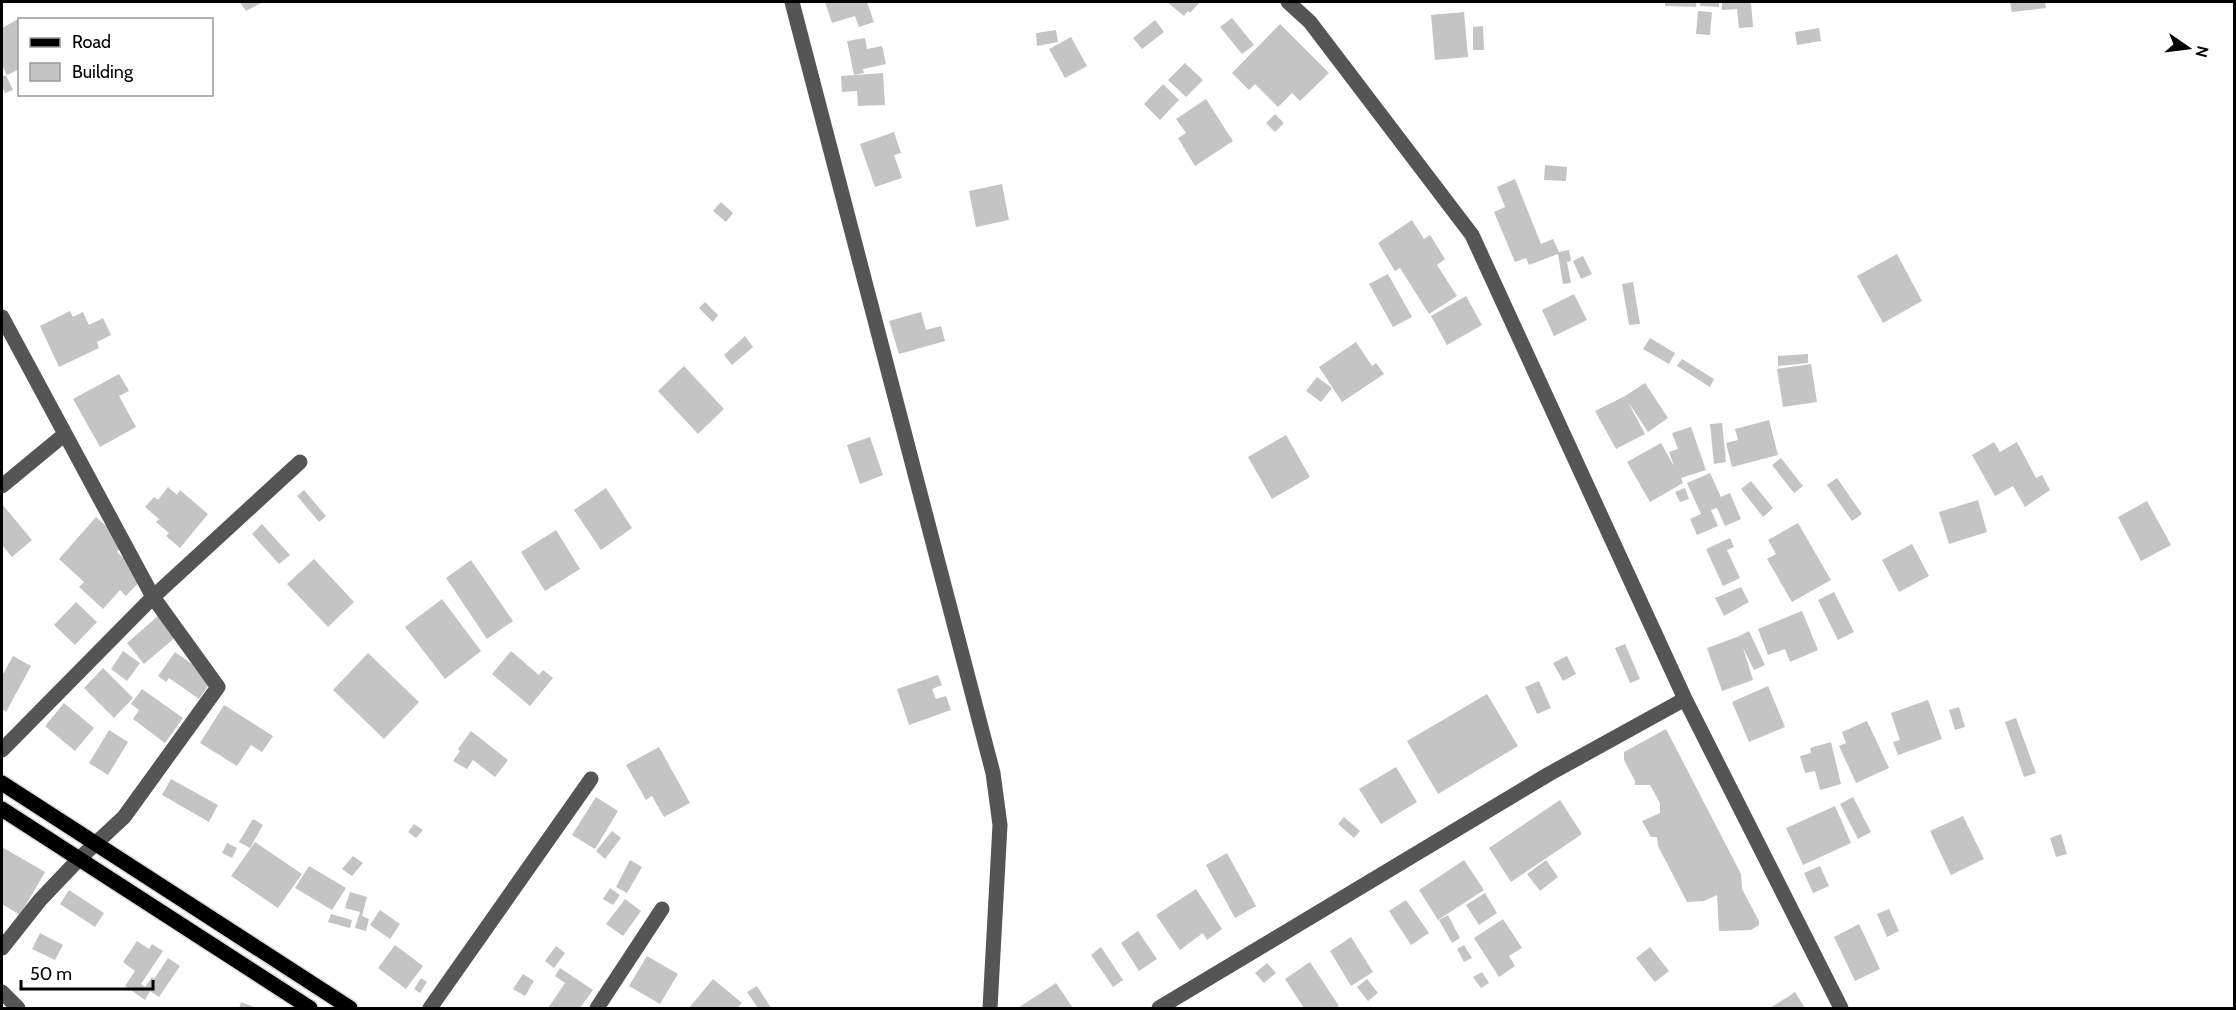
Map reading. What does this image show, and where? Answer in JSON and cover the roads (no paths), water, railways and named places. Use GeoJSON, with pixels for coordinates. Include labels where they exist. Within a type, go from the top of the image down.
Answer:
{"type":"FeatureCollection","features":[{"type":"Feature","properties":{"kind":"main road"},"geometry":{"type":"LineString","coordinates":[[2,783],[350,1008]]}},
{"type":"Feature","properties":{"kind":"main road"},"geometry":{"type":"LineString","coordinates":[[2,809],[310,1008]]}},
{"type":"Feature","properties":{"kind":"street"},"geometry":{"type":"LineString","coordinates":[[792,2],[993,773],[1000,825],[990,1008]]}},
{"type":"Feature","properties":{"kind":"street"},"geometry":{"type":"LineString","coordinates":[[1288,2],[1310,22],[1472,235],[1685,699],[1840,1008]]}},
{"type":"Feature","properties":{"kind":"street"},"geometry":{"type":"LineString","coordinates":[[2,317],[153,597],[219,687],[124,817],[40,900],[2,948]]}},
{"type":"Feature","properties":{"kind":"street"},"geometry":{"type":"LineString","coordinates":[[2,486],[65,434]]}},
{"type":"Feature","properties":{"kind":"street"},"geometry":{"type":"LineString","coordinates":[[2,750],[153,597],[300,462]]}},
{"type":"Feature","properties":{"kind":"street"},"geometry":{"type":"LineString","coordinates":[[1158,1008],[1549,774],[1685,699]]}},
{"type":"Feature","properties":{"kind":"street"},"geometry":{"type":"LineString","coordinates":[[430,1008],[591,780]]}},
{"type":"Feature","properties":{"kind":"street"},"geometry":{"type":"LineString","coordinates":[[597,1008],[662,909]]}},
{"type":"Feature","properties":{"kind":"street"},"geometry":{"type":"LineString","coordinates":[[2,992],[18,1008]]}}]}
